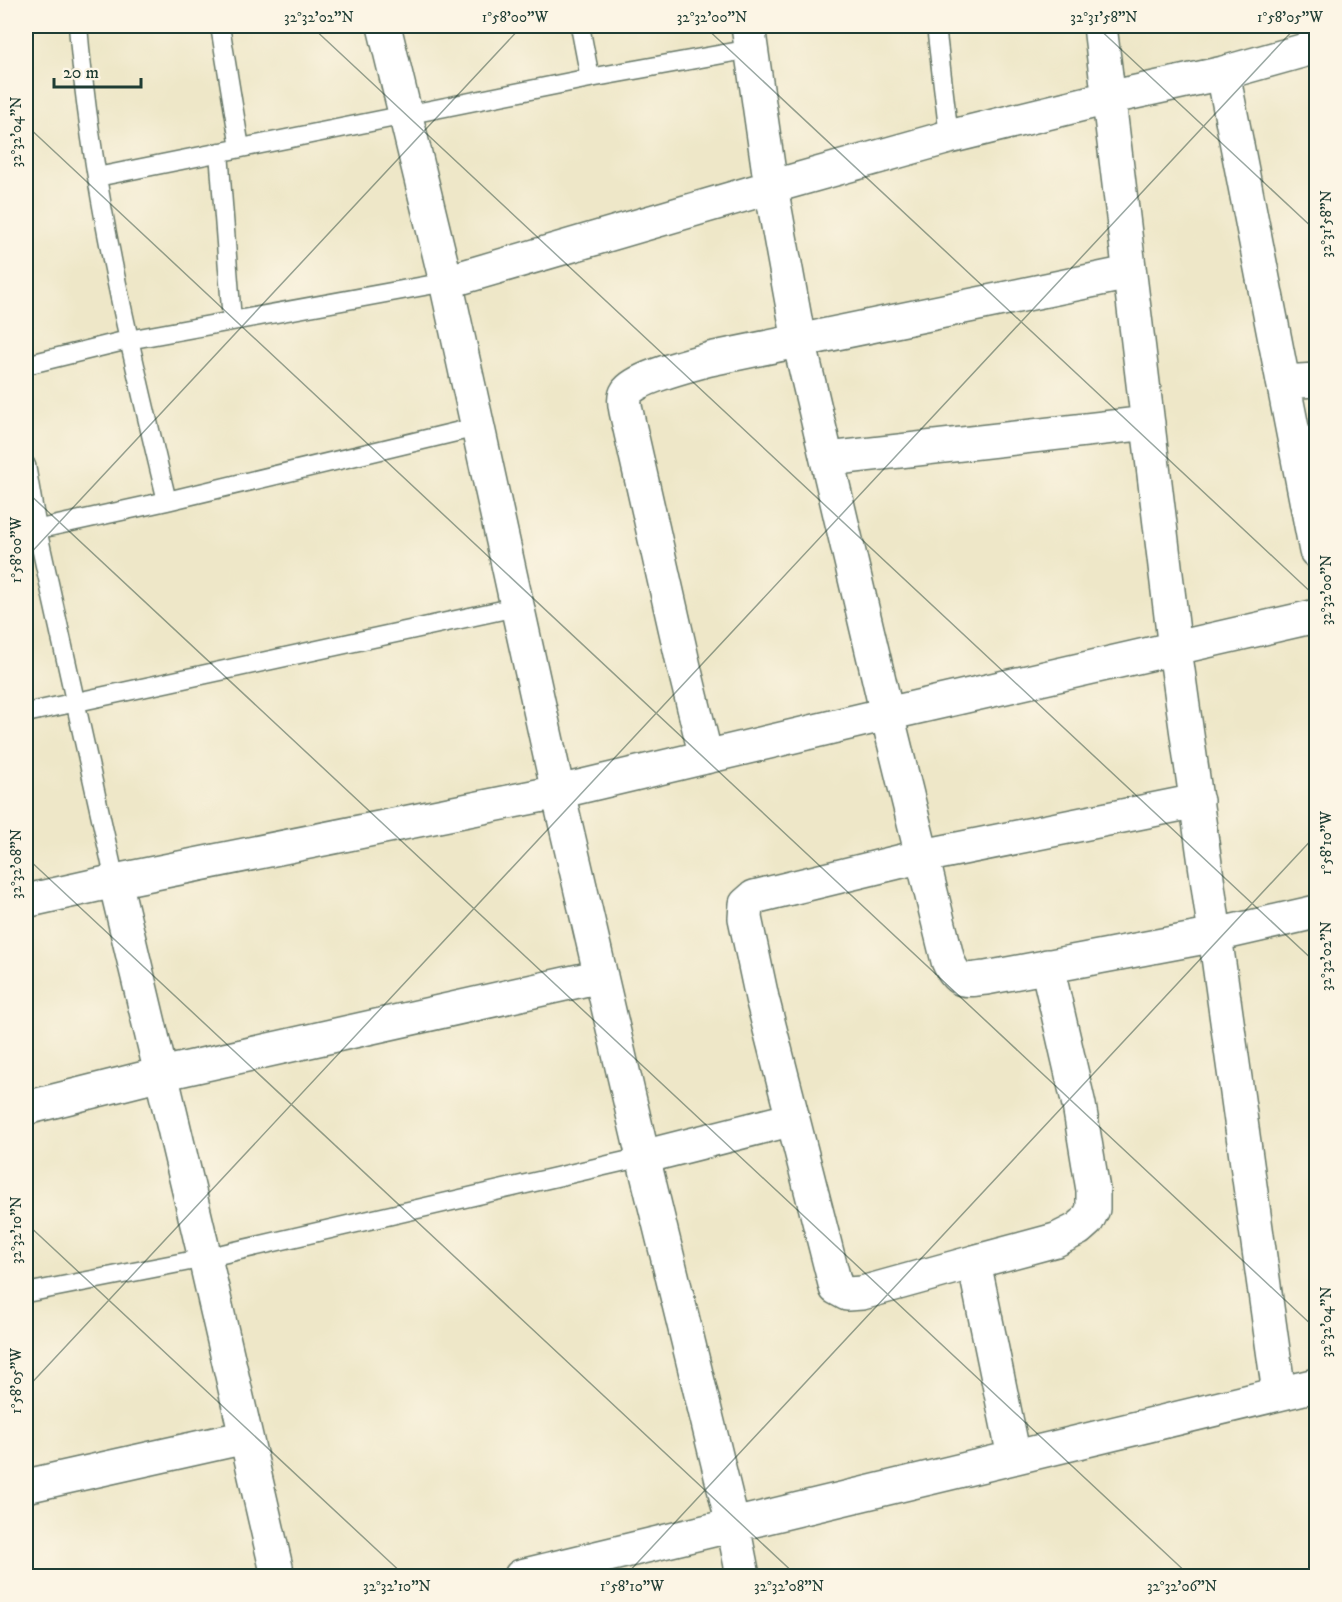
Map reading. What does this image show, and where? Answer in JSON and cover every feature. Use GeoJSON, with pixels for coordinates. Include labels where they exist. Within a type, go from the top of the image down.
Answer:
{"type":"FeatureCollection","features":[{"type":"Feature","properties":{"kind":"street"},"geometry":{"type":"LineString","coordinates":[[384,26],[446,282],[516,607],[600,976],[733,1524],[743,1576]]}},
{"type":"Feature","properties":{"kind":"street"},"geometry":{"type":"LineString","coordinates":[[1100,26],[1175,649],[1279,1393]]}},
{"type":"Feature","properties":{"kind":"street"},"geometry":{"type":"LineString","coordinates":[[750,37],[771,187],[800,340],[887,714],[948,961],[953,972],[959,979],[986,978],[1216,935],[1317,912]]}},
{"type":"Feature","properties":{"kind":"street"},"geometry":{"type":"LineString","coordinates":[[446,282],[949,137],[1108,98],[1223,73],[1317,48]]}},
{"type":"Feature","properties":{"kind":"street"},"geometry":{"type":"LineString","coordinates":[[1223,73],[1317,551]]}},
{"type":"Feature","properties":{"kind":"street"},"geometry":{"type":"LineString","coordinates":[[706,757],[624,400],[631,387],[674,369],[710,359],[1129,273]]}},
{"type":"Feature","properties":{"kind":"street"},"geometry":{"type":"LineString","coordinates":[[1283,382],[1317,380]]}},
{"type":"Feature","properties":{"kind":"street"},"geometry":{"type":"LineString","coordinates":[[828,459],[1148,423]]}},
{"type":"Feature","properties":{"kind":"street"},"geometry":{"type":"LineString","coordinates":[[26,901],[558,792],[1317,616]]}},
{"type":"Feature","properties":{"kind":"street"},"geometry":{"type":"LineString","coordinates":[[1047,966],[1079,1105],[1093,1190],[1093,1209],[1087,1221],[1078,1229],[1056,1240],[862,1293],[847,1294],[836,1288],[749,937],[745,918],[746,904],[760,895],[923,856],[1197,801]]}},
{"type":"Feature","properties":{"kind":"street"},"geometry":{"type":"LineString","coordinates":[[115,881],[278,1576]]}},
{"type":"Feature","properties":{"kind":"street"},"geometry":{"type":"LineString","coordinates":[[26,1108],[161,1074],[600,976]]}},
{"type":"Feature","properties":{"kind":"street"},"geometry":{"type":"LineString","coordinates":[[643,1157],[793,1119]]}},
{"type":"Feature","properties":{"kind":"street"},"geometry":{"type":"LineString","coordinates":[[974,1262],[1014,1457]]}},
{"type":"Feature","properties":{"kind":"street"},"geometry":{"type":"LineString","coordinates":[[521,1576],[1317,1385]]}},
{"type":"Feature","properties":{"kind":"street"},"geometry":{"type":"LineString","coordinates":[[26,1486],[246,1437]]}},
{"type":"Feature","properties":{"kind":"lane"},"geometry":{"type":"LineString","coordinates":[[78,26],[97,177],[128,340],[167,501]]}},
{"type":"Feature","properties":{"kind":"lane"},"geometry":{"type":"LineString","coordinates":[[220,26],[240,148]]}},
{"type":"Feature","properties":{"kind":"lane"},"geometry":{"type":"LineString","coordinates":[[580,26],[590,78]]}},
{"type":"Feature","properties":{"kind":"lane"},"geometry":{"type":"LineString","coordinates":[[936,26],[949,137]]}},
{"type":"Feature","properties":{"kind":"lane"},"geometry":{"type":"LineString","coordinates":[[97,177],[590,78],[750,37]]}},
{"type":"Feature","properties":{"kind":"lane"},"geometry":{"type":"LineString","coordinates":[[219,152],[232,321]]}},
{"type":"Feature","properties":{"kind":"lane"},"geometry":{"type":"LineString","coordinates":[[26,365],[128,340],[446,282]]}},
{"type":"Feature","properties":{"kind":"lane"},"geometry":{"type":"LineString","coordinates":[[31,531],[477,427]]}},
{"type":"Feature","properties":{"kind":"lane"},"geometry":{"type":"LineString","coordinates":[[26,465],[31,531],[75,701],[115,881]]}},
{"type":"Feature","properties":{"kind":"lane"},"geometry":{"type":"LineString","coordinates":[[26,713],[516,607]]}},
{"type":"Feature","properties":{"kind":"lane"},"geometry":{"type":"LineString","coordinates":[[26,1293],[205,1258],[643,1157]]}}]}
